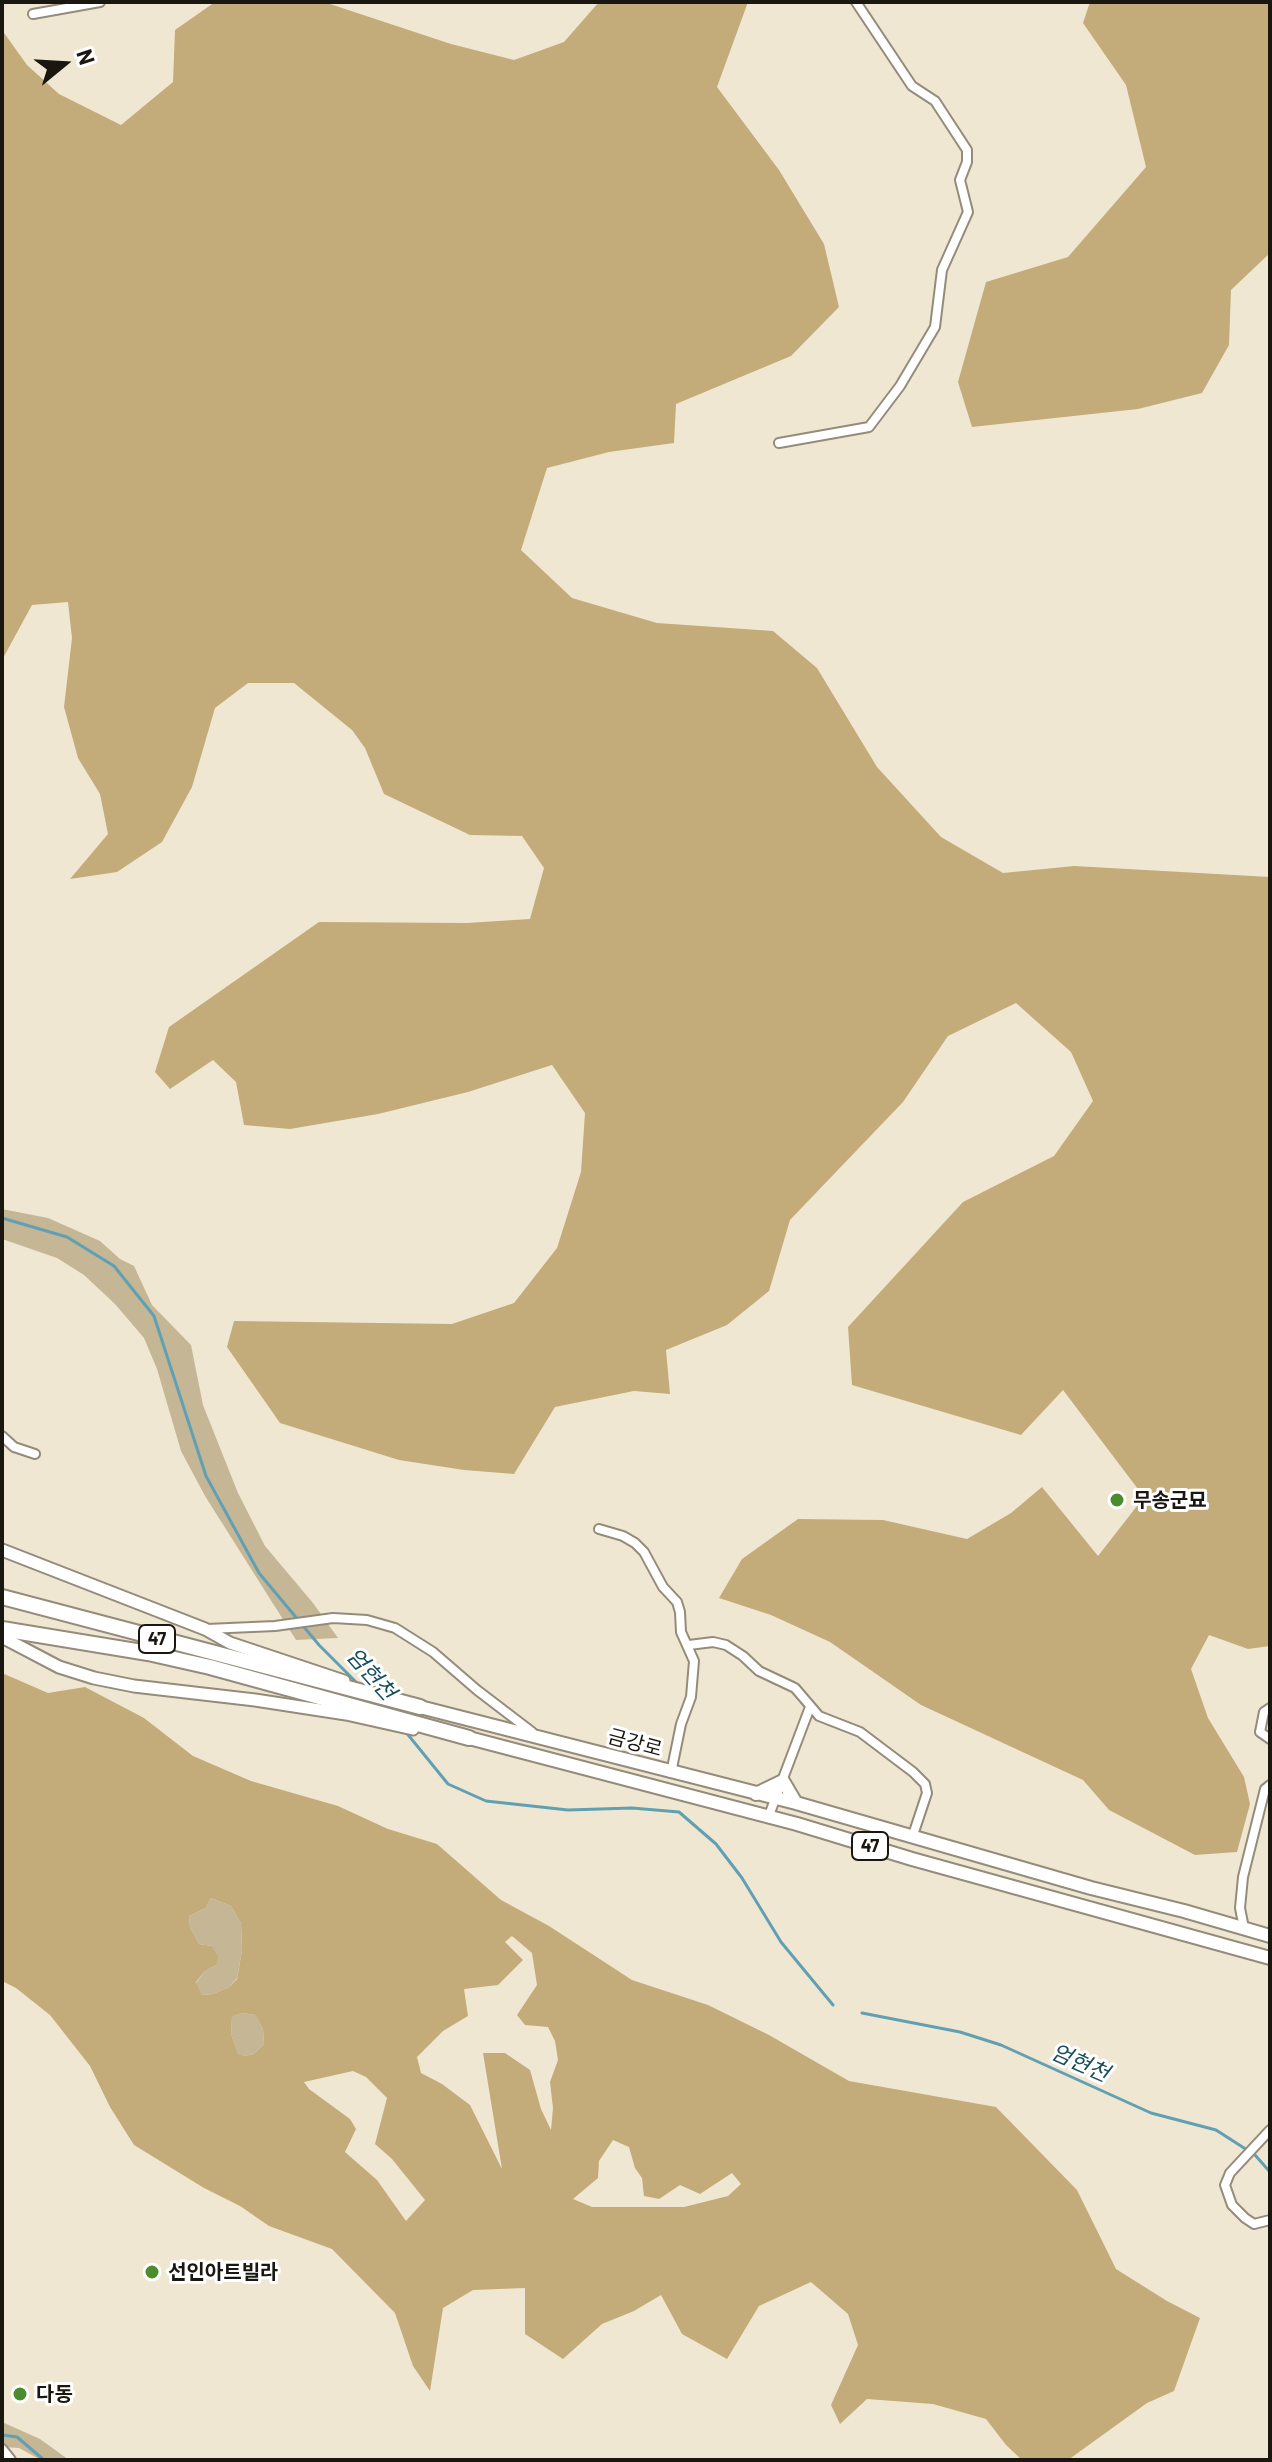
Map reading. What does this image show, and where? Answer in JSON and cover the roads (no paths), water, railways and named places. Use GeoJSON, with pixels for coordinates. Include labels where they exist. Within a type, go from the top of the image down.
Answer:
{"type":"FeatureCollection","features":[{"type":"Feature","properties":{"kind":"highway","name":"47"},"geometry":{"type":"LineString","coordinates":[[2,1597],[310,1674],[420,1707]]}},
{"type":"Feature","properties":{"kind":"highway","name":"47"},"geometry":{"type":"LineString","coordinates":[[2,1629],[148,1653],[344,1709],[459,1737]]}},
{"type":"Feature","properties":{"kind":"main road"},"geometry":{"type":"LineString","coordinates":[[2,1550],[205,1629],[230,1643],[310,1674]]}},
{"type":"Feature","properties":{"kind":"main road"},"geometry":{"type":"LineString","coordinates":[[2,1637],[59,1667],[94,1678],[134,1686],[344,1709]]}},
{"type":"Feature","properties":{"kind":"main road","name":"금강로"},"geometry":{"type":"LineString","coordinates":[[420,1707],[796,1803],[1270,1936]]}},
{"type":"Feature","properties":{"kind":"main road","name":"금강로"},"geometry":{"type":"LineString","coordinates":[[459,1737],[767,1818],[1270,1958]]}},
{"type":"Feature","properties":{"kind":"main road"},"geometry":{"type":"LineString","coordinates":[[756,1794],[783,1781],[796,1803]]}},
{"type":"Feature","properties":{"kind":"street"},"geometry":{"type":"LineString","coordinates":[[33,14],[100,2]]}},
{"type":"Feature","properties":{"kind":"street"},"geometry":{"type":"LineString","coordinates":[[779,443],[869,427],[900,386],[935,327],[942,270],[968,212],[960,180],[967,162],[967,150],[935,101],[912,86],[856,2]]}},
{"type":"Feature","properties":{"kind":"street"},"geometry":{"type":"LineString","coordinates":[[2,1436],[14,1447],[35,1454]]}},
{"type":"Feature","properties":{"kind":"street"},"geometry":{"type":"LineString","coordinates":[[599,1529],[635,1543],[644,1552],[663,1587],[677,1602],[681,1632],[694,1661],[693,1686],[671,1773]]}},
{"type":"Feature","properties":{"kind":"street"},"geometry":{"type":"LineString","coordinates":[[205,1629],[280,1626],[333,1618],[367,1620],[395,1628],[433,1652],[543,1740]]}},
{"type":"Feature","properties":{"kind":"street"},"geometry":{"type":"LineString","coordinates":[[689,1645],[713,1642],[726,1645],[759,1671],[795,1688],[819,1716],[860,1732],[913,1772],[925,1784],[927,1793],[912,1838]]}},
{"type":"Feature","properties":{"kind":"street"},"geometry":{"type":"LineString","coordinates":[[767,1818],[810,1707]]}},
{"type":"Feature","properties":{"kind":"street"},"geometry":{"type":"LineString","coordinates":[[1270,1708],[1264,1712],[1260,1732],[1270,1739]]}},
{"type":"Feature","properties":{"kind":"street"},"geometry":{"type":"LineString","coordinates":[[1244,1928],[1240,1908],[1243,1877],[1265,1789],[1270,1785]]}},
{"type":"Feature","properties":{"kind":"street"},"geometry":{"type":"LineString","coordinates":[[1268,2132],[1230,2173],[1225,2185],[1232,2205],[1254,2224],[1270,2220]]}},
{"type":"Feature","properties":{"kind":"street"},"geometry":{"type":"LineString","coordinates":[[2,2450],[10,2460]]}},
{"type":"Feature","properties":{"kind":"waterway","name":"엄현천"},"geometry":{"type":"LineString","coordinates":[[2,1218],[67,1237],[114,1266],[154,1316],[206,1476],[259,1573],[319,1645],[357,1683]]}},
{"type":"Feature","properties":{"kind":"waterway","name":"엄현천"},"geometry":{"type":"LineString","coordinates":[[405,1731],[448,1784],[486,1801],[568,1810],[632,1808],[679,1812],[716,1844],[742,1878],[781,1942],[833,2005]]}},
{"type":"Feature","properties":{"kind":"waterway","name":"엄현천"},"geometry":{"type":"LineString","coordinates":[[862,2013],[960,2032],[1001,2045],[1151,2113],[1216,2130],[1255,2155],[1270,2172]]}},
{"type":"Feature","properties":{"kind":"waterway"},"geometry":{"type":"LineString","coordinates":[[2,2435],[17,2437],[44,2460]]}},
{"type":"Feature","properties":{"kind":"place","name":"무송군묘"},"geometry":{"type":"Point","coordinates":[1117,1500]}},
{"type":"Feature","properties":{"kind":"place","name":"선인아트빌라"},"geometry":{"type":"Point","coordinates":[152,2272]}},
{"type":"Feature","properties":{"kind":"place","name":"다동"},"geometry":{"type":"Point","coordinates":[20,2394]}}]}
